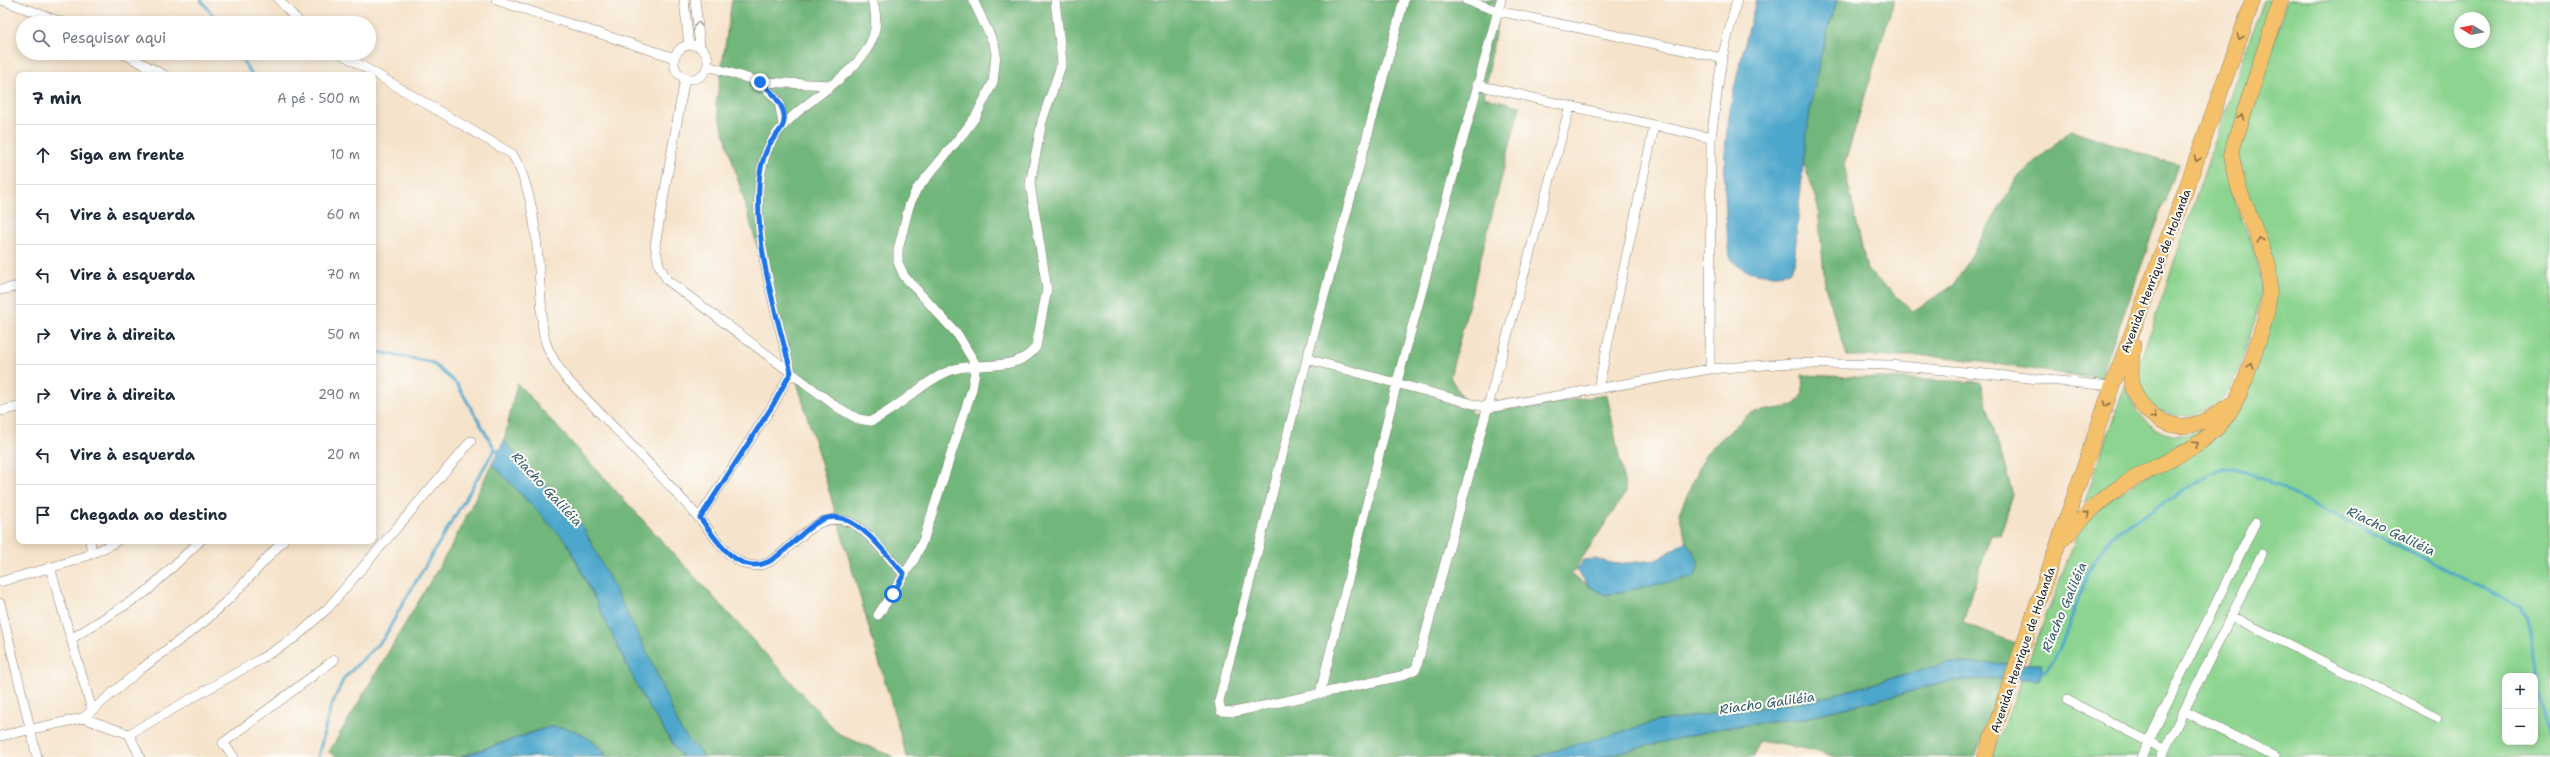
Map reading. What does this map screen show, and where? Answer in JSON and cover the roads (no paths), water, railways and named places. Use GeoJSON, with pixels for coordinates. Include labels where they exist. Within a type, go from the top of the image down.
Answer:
{"type":"FeatureCollection","features":[{"type":"Feature","properties":{"kind":"main road","name":"Avenida Henrique de Holanda"},"geometry":{"type":"LineString","coordinates":[[1986,757],[2112,386],[2253,0]]}},
{"type":"Feature","properties":{"kind":"main road","name":"Avenida Henrique de Holanda"},"geometry":{"type":"LineString","coordinates":[[2060,542],[2084,517],[2119,488],[2211,434],[2224,420],[2248,373],[2263,329],[2271,291],[2268,262],[2238,186],[2231,153],[2281,0]]}},
{"type":"Feature","properties":{"kind":"main road"},"geometry":{"type":"LineString","coordinates":[[2134,328],[2132,358],[2134,390],[2140,402],[2153,416],[2165,423],[2177,426],[2199,423],[2235,401]]}},
{"type":"Feature","properties":{"kind":"street"},"geometry":{"type":"LineString","coordinates":[[2,0],[45,16]]}},
{"type":"Feature","properties":{"kind":"street"},"geometry":{"type":"LineString","coordinates":[[279,0],[294,16]]}},
{"type":"Feature","properties":{"kind":"street"},"geometry":{"type":"LineString","coordinates":[[496,0],[675,58]]}},
{"type":"Feature","properties":{"kind":"street"},"geometry":{"type":"LineString","coordinates":[[684,0],[689,45]]}},
{"type":"Feature","properties":{"kind":"street"},"geometry":{"type":"LineString","coordinates":[[695,0],[700,47],[707,55],[708,66],[699,77],[685,78],[675,68],[675,58],[680,49],[689,45],[700,47]]}},
{"type":"Feature","properties":{"kind":"street"},"geometry":{"type":"LineString","coordinates":[[700,518],[773,405],[791,372],[768,278],[759,208],[759,186],[762,165],[769,146],[783,124],[832,85],[865,54],[873,43],[877,24],[872,0]]}},
{"type":"Feature","properties":{"kind":"street"},"geometry":{"type":"LineString","coordinates":[[878,615],[915,558],[928,525],[972,389],[976,365],[958,335],[904,276],[898,262],[904,226],[916,190],[976,116],[993,82],[996,54],[994,44],[973,0]]}},
{"type":"Feature","properties":{"kind":"street"},"geometry":{"type":"LineString","coordinates":[[685,78],[655,245],[659,265],[667,280],[837,407],[858,419],[871,421],[945,374],[976,365],[994,366],[1019,359],[1032,352],[1036,347],[1042,327],[1047,290],[1030,184],[1042,121],[1062,63],[1055,0]]}},
{"type":"Feature","properties":{"kind":"street"},"geometry":{"type":"LineString","coordinates":[[1404,0],[1307,359],[1218,707],[1223,712],[1234,712],[1320,692],[1400,676],[1416,669],[1570,106]]}},
{"type":"Feature","properties":{"kind":"street"},"geometry":{"type":"LineString","coordinates":[[1466,0],[1498,11],[1722,58]]}},
{"type":"Feature","properties":{"kind":"street"},"geometry":{"type":"LineString","coordinates":[[1320,692],[1397,382],[1501,0]]}},
{"type":"Feature","properties":{"kind":"street"},"geometry":{"type":"LineString","coordinates":[[1710,369],[1711,138],[1722,58],[1737,0]]}},
{"type":"Feature","properties":{"kind":"street"},"geometry":{"type":"LineString","coordinates":[[135,60],[158,72]]}},
{"type":"Feature","properties":{"kind":"street"},"geometry":{"type":"LineString","coordinates":[[352,60],[372,72]]}},
{"type":"Feature","properties":{"kind":"street"},"geometry":{"type":"LineString","coordinates":[[708,66],[760,82],[832,85]]}},
{"type":"Feature","properties":{"kind":"street"},"geometry":{"type":"LineString","coordinates":[[376,74],[512,154],[522,169],[529,199],[538,261],[545,341],[552,358],[566,377],[700,518],[722,547],[735,558],[752,566],[765,565],[819,521],[842,518],[857,526],[904,574]]}},
{"type":"Feature","properties":{"kind":"street"},"geometry":{"type":"LineString","coordinates":[[760,82],[779,102],[783,124]]}},
{"type":"Feature","properties":{"kind":"street"},"geometry":{"type":"LineString","coordinates":[[1477,86],[1570,106],[1654,127],[1711,138]]}},
{"type":"Feature","properties":{"kind":"street"},"geometry":{"type":"LineString","coordinates":[[1598,389],[1654,127]]}},
{"type":"Feature","properties":{"kind":"street"},"geometry":{"type":"LineString","coordinates":[[0,290],[16,287]]}},
{"type":"Feature","properties":{"kind":"street"},"geometry":{"type":"LineString","coordinates":[[1307,359],[1397,382],[1488,408],[1710,369],[1792,363],[1890,365],[2112,386]]}},
{"type":"Feature","properties":{"kind":"street"},"geometry":{"type":"LineString","coordinates":[[0,411],[16,407]]}},
{"type":"Feature","properties":{"kind":"street"},"geometry":{"type":"LineString","coordinates":[[129,734],[260,660],[296,637],[328,608],[471,441]]}},
{"type":"Feature","properties":{"kind":"street"},"geometry":{"type":"LineString","coordinates":[[2141,757],[2254,523]]}},
{"type":"Feature","properties":{"kind":"street"},"geometry":{"type":"LineString","coordinates":[[90,544],[92,553]]}},
{"type":"Feature","properties":{"kind":"street"},"geometry":{"type":"LineString","coordinates":[[70,639],[146,592],[197,544]]}},
{"type":"Feature","properties":{"kind":"street"},"geometry":{"type":"LineString","coordinates":[[0,736],[83,718],[141,669],[204,622],[232,596],[280,544]]}},
{"type":"Feature","properties":{"kind":"street"},"geometry":{"type":"LineString","coordinates":[[0,582],[92,553],[104,545]]}},
{"type":"Feature","properties":{"kind":"street"},"geometry":{"type":"LineString","coordinates":[[2067,700],[2148,741],[2163,753],[2262,554]]}},
{"type":"Feature","properties":{"kind":"street"},"geometry":{"type":"LineString","coordinates":[[50,567],[92,710]]}},
{"type":"Feature","properties":{"kind":"street"},"geometry":{"type":"LineString","coordinates":[[0,603],[37,757]]}},
{"type":"Feature","properties":{"kind":"street"},"geometry":{"type":"LineString","coordinates":[[2231,616],[2437,718]]}},
{"type":"Feature","properties":{"kind":"street"},"geometry":{"type":"LineString","coordinates":[[234,757],[223,743],[334,660]]}},
{"type":"Feature","properties":{"kind":"street"},"geometry":{"type":"LineString","coordinates":[[2184,711],[2275,757]]}},
{"type":"Feature","properties":{"kind":"street"},"geometry":{"type":"LineString","coordinates":[[83,718],[129,734],[140,757]]}},
{"type":"Feature","properties":{"kind":"water"},"geometry":{"type":"Polygon","coordinates":[[[1756,0],[1837,0],[1827,32],[1812,98],[1803,164],[1794,264],[1790,272],[1776,274],[1760,274],[1745,270],[1738,266],[1729,254],[1728,245],[1725,200],[1725,152],[1729,114],[1737,75],[1756,0]]]}},
{"type":"Feature","properties":{"kind":"water"},"geometry":{"type":"Polygon","coordinates":[[[504,441],[583,527],[650,658],[681,731],[704,757],[682,757],[678,752],[642,696],[567,542],[492,464],[504,441]]]}},
{"type":"Feature","properties":{"kind":"water"},"geometry":{"type":"Polygon","coordinates":[[[1686,541],[1699,562],[1695,577],[1605,595],[1589,586],[1576,570],[1584,560],[1595,559],[1616,564],[1657,560],[1686,541]]]}},
{"type":"Feature","properties":{"kind":"water"},"geometry":{"type":"Polygon","coordinates":[[[1949,663],[2042,664],[2039,680],[2005,678],[1952,681],[1804,718],[1722,728],[1600,757],[1533,757],[1659,721],[1806,702],[1949,663]]]}},
{"type":"Feature","properties":{"kind":"water"},"geometry":{"type":"Polygon","coordinates":[[[549,727],[559,727],[582,734],[608,757],[461,757],[549,727]]]}},
{"type":"Feature","properties":{"kind":"waterway","name":"Riacho Galiléia"},"geometry":{"type":"LineString","coordinates":[[201,0],[214,16]]}},
{"type":"Feature","properties":{"kind":"waterway","name":"Riacho Galiléia"},"geometry":{"type":"LineString","coordinates":[[242,60],[250,72]]}},
{"type":"Feature","properties":{"kind":"waterway","name":"Riacho Galiléia"},"geometry":{"type":"LineString","coordinates":[[376,352],[431,362],[457,384],[495,449],[501,454]]}},
{"type":"Feature","properties":{"kind":"waterway"},"geometry":{"type":"LineString","coordinates":[[318,757],[330,709],[344,678],[384,638],[495,449]]}},
{"type":"Feature","properties":{"kind":"waterway","name":"Riacho Galiléia"},"geometry":{"type":"LineString","coordinates":[[2037,672],[2046,670],[2059,651],[2089,570],[2111,536],[2215,471],[2223,468],[2231,468],[2248,472],[2520,606],[2529,617],[2540,702],[2550,735]]}}]}
